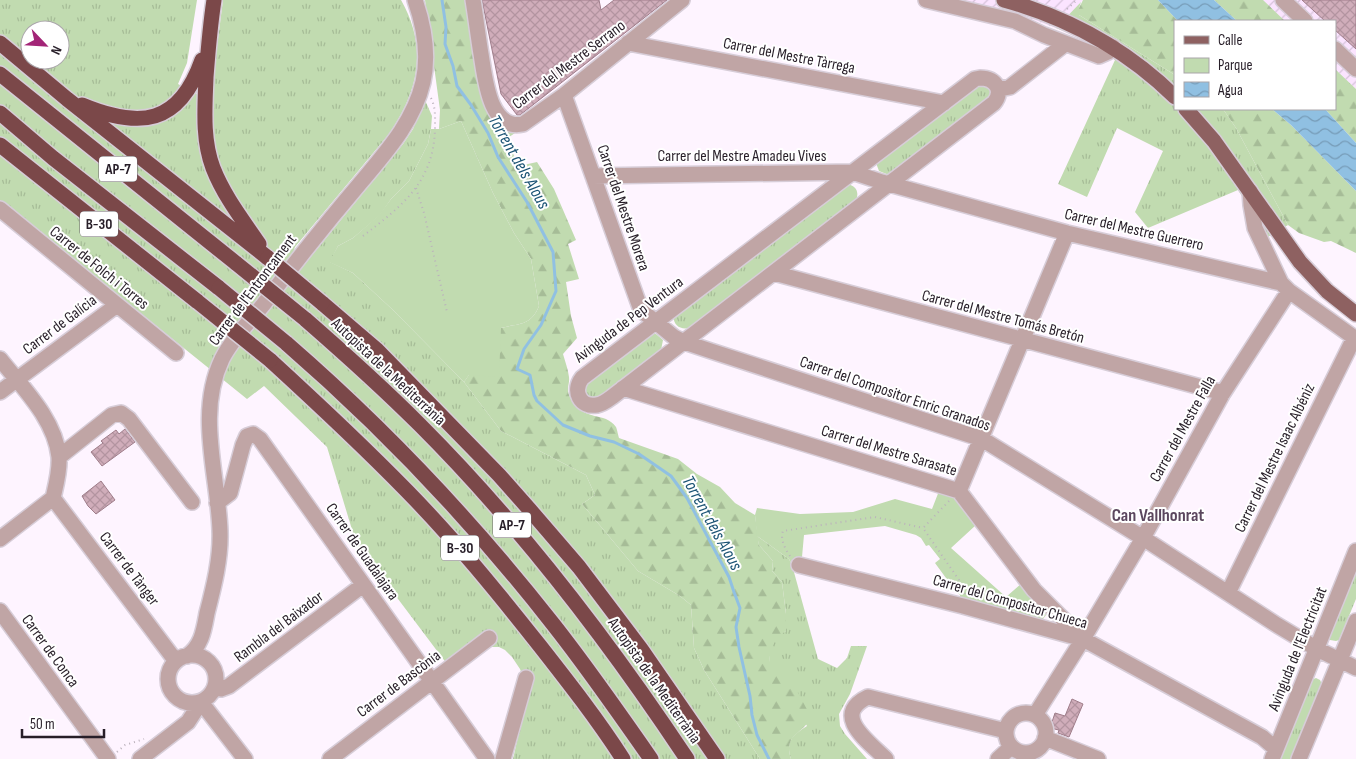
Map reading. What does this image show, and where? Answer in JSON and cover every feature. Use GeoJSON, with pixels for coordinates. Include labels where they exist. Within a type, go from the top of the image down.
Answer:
{"type":"FeatureCollection","features":[{"type":"Feature","properties":{"kind":"highway"},"geometry":{"type":"LineString","coordinates":[[214,0],[207,47],[204,106],[208,150],[213,167],[228,200],[252,240],[268,258],[377,350],[499,475],[579,567],[641,649],[717,759]]}},
{"type":"Feature","properties":{"kind":"highway"},"geometry":{"type":"LineString","coordinates":[[0,43],[67,99],[252,240]]}},
{"type":"Feature","properties":{"kind":"highway"},"geometry":{"type":"LineString","coordinates":[[67,99],[118,118],[140,119],[155,116],[168,110],[183,98],[196,77],[207,47]]}},
{"type":"Feature","properties":{"kind":"highway","name":"Autopista de la Mediterrània"},"geometry":{"type":"LineString","coordinates":[[0,74],[305,319],[368,374],[420,424],[502,514],[606,641],[645,695],[687,759]]}},
{"type":"Feature","properties":{"kind":"highway","name":"AP-7"},"geometry":{"type":"LineString","coordinates":[[0,114],[286,343],[328,379],[405,455],[455,507],[553,624],[602,689],[650,759]]}},
{"type":"Feature","properties":{"kind":"highway","name":"B-30"},"geometry":{"type":"LineString","coordinates":[[0,145],[270,360],[408,491],[496,590],[573,688],[623,759]]}},
{"type":"Feature","properties":{"kind":"main road"},"geometry":{"type":"LineString","coordinates":[[1004,0],[1057,18],[1113,47],[1150,74],[1174,97]]}},
{"type":"Feature","properties":{"kind":"main road"},"geometry":{"type":"LineString","coordinates":[[1187,110],[1214,141],[1300,262],[1327,291],[1356,314]]}},
{"type":"Feature","properties":{"kind":"street","name":"Carrer de l'Entroncament"},"geometry":{"type":"LineString","coordinates":[[183,657],[195,650],[202,635],[220,546],[218,503],[211,452],[209,419],[213,386],[223,359],[308,246],[395,141],[410,117],[420,94],[426,65],[420,16],[415,0]]}},
{"type":"Feature","properties":{"kind":"street","name":"Carrer del Mestre Serrano"},"geometry":{"type":"LineString","coordinates":[[473,0],[488,94],[498,113],[504,120],[515,126],[523,124],[564,95],[682,0]]}},
{"type":"Feature","properties":{"kind":"street"},"geometry":{"type":"LineString","coordinates":[[926,0],[1015,21],[1065,44],[1099,56],[1108,52],[1113,47]]}},
{"type":"Feature","properties":{"kind":"street"},"geometry":{"type":"LineString","coordinates":[[1283,0],[1305,20]]}},
{"type":"Feature","properties":{"kind":"street","name":"Carrer del Mestre Tàrrega"},"geometry":{"type":"LineString","coordinates":[[628,43],[944,103]]}},
{"type":"Feature","properties":{"kind":"street"},"geometry":{"type":"LineString","coordinates":[[1000,89],[1010,87],[1065,44]]}},
{"type":"Feature","properties":{"kind":"street"},"geometry":{"type":"LineString","coordinates":[[1336,50],[1356,69]]}},
{"type":"Feature","properties":{"kind":"street","name":"Avinguda de Pep Ventura"},"geometry":{"type":"LineString","coordinates":[[975,79],[990,80],[1000,89],[1000,94],[994,104],[604,403],[596,406],[589,405],[578,395],[577,388],[582,378],[975,79]]}},
{"type":"Feature","properties":{"kind":"street","name":"Carrer del Mestre Morera"},"geometry":{"type":"LineString","coordinates":[[564,95],[641,310],[684,342]]}},
{"type":"Feature","properties":{"kind":"street","name":"Carrer del Mestre Amadeu Vives"},"geometry":{"type":"LineString","coordinates":[[593,176],[852,172],[889,184]]}},
{"type":"Feature","properties":{"kind":"street","name":"Carrer del Mestre Guerrero"},"geometry":{"type":"LineString","coordinates":[[889,184],[1067,233],[1285,287],[1355,338]]}},
{"type":"Feature","properties":{"kind":"street"},"geometry":{"type":"LineString","coordinates":[[1250,191],[1255,228],[1285,287]]}},
{"type":"Feature","properties":{"kind":"street","name":"Carrer de Folch i Torres"},"geometry":{"type":"LineString","coordinates":[[0,209],[176,353]]}},
{"type":"Feature","properties":{"kind":"street"},"geometry":{"type":"LineString","coordinates":[[959,491],[1067,233]]}},
{"type":"Feature","properties":{"kind":"street","name":"Carrer del Mestre Tomás Bretón"},"geometry":{"type":"LineString","coordinates":[[774,273],[1223,393]]}},
{"type":"Feature","properties":{"kind":"street","name":"Carrer del Mestre Falla"},"geometry":{"type":"LineString","coordinates":[[1034,715],[1083,639],[1285,287]]}},
{"type":"Feature","properties":{"kind":"street","name":"Carrer de Galícia"},"geometry":{"type":"LineString","coordinates":[[0,392],[116,305]]}},
{"type":"Feature","properties":{"kind":"street","name":"Carrer del Mestre Isaac Albéniz"},"geometry":{"type":"LineString","coordinates":[[1228,593],[1355,338]]}},
{"type":"Feature","properties":{"kind":"street","name":"Carrer del Compositor Enric Granados"},"geometry":{"type":"LineString","coordinates":[[684,342],[982,439],[1317,648],[1356,668]]}},
{"type":"Feature","properties":{"kind":"street"},"geometry":{"type":"LineString","coordinates":[[0,359],[40,410],[50,427],[59,457],[54,498],[0,539]]}},
{"type":"Feature","properties":{"kind":"street","name":"Carrer del Mestre Sarasate"},"geometry":{"type":"LineString","coordinates":[[623,388],[959,491],[1034,590],[1083,639]]}},
{"type":"Feature","properties":{"kind":"street"},"geometry":{"type":"LineString","coordinates":[[59,457],[112,415],[120,413],[129,419],[192,502]]}},
{"type":"Feature","properties":{"kind":"street","name":"Carrer de Guadalajara"},"geometry":{"type":"LineString","coordinates":[[218,503],[230,493],[243,445],[247,436],[253,434],[260,439],[487,759]]}},
{"type":"Feature","properties":{"kind":"street","name":"Carrer de Tànger"},"geometry":{"type":"LineString","coordinates":[[54,498],[172,656],[183,657]]}},
{"type":"Feature","properties":{"kind":"street","name":"Avinguda de l'Electricitat"},"geometry":{"type":"LineString","coordinates":[[1274,754],[1356,551]]}},
{"type":"Feature","properties":{"kind":"street","name":"Carrer del Compositor Chueca"},"geometry":{"type":"LineString","coordinates":[[798,565],[963,606],[1083,639],[1262,737],[1274,754]]}},
{"type":"Feature","properties":{"kind":"street","name":"Rambla del Baixador"},"geometry":{"type":"LineString","coordinates":[[215,686],[221,690],[230,686],[363,584]]}},
{"type":"Feature","properties":{"kind":"street","name":"Carrer de Conca"},"geometry":{"type":"LineString","coordinates":[[0,611],[111,757]]}},
{"type":"Feature","properties":{"kind":"street"},"geometry":{"type":"LineString","coordinates":[[1299,759],[1356,621]]}},
{"type":"Feature","properties":{"kind":"street","name":"Carrer de l'Entroncament"},"geometry":{"type":"LineString","coordinates":[[202,635],[204,654],[210,664]]}},
{"type":"Feature","properties":{"kind":"street","name":"Carrer de Bascònia"},"geometry":{"type":"LineString","coordinates":[[330,759],[489,638]]}},
{"type":"Feature","properties":{"kind":"street"},"geometry":{"type":"LineString","coordinates":[[140,759],[188,722],[201,702],[212,693],[215,686],[216,678],[210,664],[204,658],[183,657],[171,668],[168,680],[169,688],[179,700],[193,704],[201,702]]}},
{"type":"Feature","properties":{"kind":"street"},"geometry":{"type":"LineString","coordinates":[[503,759],[526,678]]}},
{"type":"Feature","properties":{"kind":"street"},"geometry":{"type":"LineString","coordinates":[[886,759],[853,725],[854,706],[868,697],[1006,731]]}},
{"type":"Feature","properties":{"kind":"street"},"geometry":{"type":"LineString","coordinates":[[167,737],[179,716],[179,700]]}},
{"type":"Feature","properties":{"kind":"street"},"geometry":{"type":"LineString","coordinates":[[201,702],[245,759]]}},
{"type":"Feature","properties":{"kind":"street"},"geometry":{"type":"LineString","coordinates":[[1019,714],[1034,715],[1044,725],[1045,738],[1038,749],[1030,753],[1023,753],[1011,746],[1006,738],[1006,731],[1009,723],[1019,714]]}},
{"type":"Feature","properties":{"kind":"street"},"geometry":{"type":"LineString","coordinates":[[1045,738],[1098,759]]}},
{"type":"Feature","properties":{"kind":"street"},"geometry":{"type":"LineString","coordinates":[[998,759],[1011,746]]}},
{"type":"Feature","properties":{"kind":"path"},"geometry":{"type":"LineString","coordinates":[[363,236],[398,209],[420,184],[434,145],[435,105],[423,83]]}},
{"type":"Feature","properties":{"kind":"path"},"geometry":{"type":"LineString","coordinates":[[416,188],[424,213],[447,312]]}},
{"type":"Feature","properties":{"kind":"path"},"geometry":{"type":"LineString","coordinates":[[924,528],[959,491]]}},
{"type":"Feature","properties":{"kind":"path"},"geometry":{"type":"LineString","coordinates":[[798,565],[786,551],[781,535],[783,531],[874,517],[924,528],[964,590],[966,607],[963,606]]}},
{"type":"Feature","properties":{"kind":"path"},"geometry":{"type":"LineString","coordinates":[[111,757],[125,745],[148,737]]}},
{"type":"Feature","properties":{"kind":"shaded area"},"geometry":{"type":"Polygon","coordinates":[[[959,0],[1083,0],[1056,28],[1008,11],[959,0]]]}},
{"type":"Feature","properties":{"kind":"shaded area"},"geometry":{"type":"Polygon","coordinates":[[[1263,0],[1356,0],[1356,89],[1336,70],[1336,20],[1284,20],[1263,0]]]}},
{"type":"Feature","properties":{"kind":"green space"},"geometry":{"type":"Polygon","coordinates":[[[0,0],[197,0],[187,63],[178,84],[210,101],[223,0],[401,0],[415,35],[417,52],[413,85],[407,101],[389,134],[295,247],[292,256],[304,265],[403,144],[413,129],[425,100],[432,116],[431,129],[428,144],[409,181],[391,199],[380,215],[353,238],[338,246],[330,262],[353,273],[393,310],[464,382],[501,431],[586,475],[595,495],[582,504],[638,571],[680,596],[691,605],[694,648],[704,670],[760,759],[513,759],[521,723],[525,682],[520,669],[512,657],[499,647],[489,647],[453,672],[386,583],[360,556],[327,447],[264,386],[247,399],[0,200],[0,0]]]}},
{"type":"Feature","properties":{"kind":"green space"},"geometry":{"type":"Polygon","coordinates":[[[425,0],[468,0],[484,90],[518,131],[506,139],[519,166],[537,162],[554,189],[576,240],[568,244],[579,279],[566,282],[571,316],[577,338],[563,354],[569,374],[569,396],[582,411],[611,422],[616,427],[619,438],[678,459],[697,474],[720,487],[735,503],[755,515],[759,545],[773,561],[772,571],[782,582],[786,614],[786,631],[773,644],[769,662],[776,662],[789,676],[811,717],[808,723],[792,739],[789,751],[791,759],[760,759],[704,670],[694,648],[691,605],[680,596],[638,571],[582,504],[595,495],[586,475],[501,431],[464,382],[501,328],[524,323],[532,317],[539,306],[531,259],[514,233],[493,193],[461,121],[439,129],[440,110],[425,0]]]}},
{"type":"Feature","properties":{"kind":"green space"},"geometry":{"type":"Polygon","coordinates":[[[1083,0],[1158,0],[1177,20],[1174,20],[1174,74],[1079,15],[1079,8],[1083,0]]]}},
{"type":"Feature","properties":{"kind":"green space"},"geometry":{"type":"Polygon","coordinates":[[[1214,0],[1263,0],[1284,20],[1236,20],[1214,0]]]}},
{"type":"Feature","properties":{"kind":"green space"},"geometry":{"type":"Polygon","coordinates":[[[1081,2],[1079,15],[1174,74],[1174,110],[1224,110],[1236,128],[1288,225],[1268,237],[1238,190],[1148,228],[1135,212],[1163,151],[1117,128],[1087,197],[1058,184],[1115,60],[1078,37],[1056,28],[1081,2]]]}},
{"type":"Feature","properties":{"kind":"green space"},"geometry":{"type":"Polygon","coordinates":[[[1336,70],[1356,89],[1356,143],[1326,110],[1336,110],[1336,70]]]}},
{"type":"Feature","properties":{"kind":"green space"},"geometry":{"type":"Polygon","coordinates":[[[978,82],[988,84],[994,95],[889,175],[879,171],[876,163],[978,82]]]}},
{"type":"Feature","properties":{"kind":"green space"},"geometry":{"type":"Polygon","coordinates":[[[1224,110],[1273,110],[1291,125],[1356,191],[1356,253],[1331,241],[1324,242],[1299,233],[1288,225],[1236,128],[1224,110]]]}},
{"type":"Feature","properties":{"kind":"green space"},"geometry":{"type":"Polygon","coordinates":[[[461,121],[493,193],[514,233],[531,259],[539,306],[532,317],[524,323],[501,328],[499,377],[469,375],[464,382],[393,310],[353,273],[329,262],[338,246],[353,238],[379,215],[391,199],[409,181],[428,144],[431,129],[439,129],[461,121]]]}},
{"type":"Feature","properties":{"kind":"green space"},"geometry":{"type":"Polygon","coordinates":[[[847,184],[853,186],[856,190],[856,201],[689,328],[677,326],[674,321],[674,314],[847,184]]]}},
{"type":"Feature","properties":{"kind":"green space"},"geometry":{"type":"Polygon","coordinates":[[[648,334],[656,334],[663,340],[661,350],[599,399],[586,397],[583,388],[585,384],[648,334]]]}},
{"type":"Feature","properties":{"kind":"green space"},"geometry":{"type":"Polygon","coordinates":[[[939,491],[954,498],[976,525],[951,548],[1006,597],[1022,583],[1046,615],[1040,623],[960,599],[960,595],[935,563],[940,559],[929,545],[926,546],[921,538],[916,535],[885,526],[804,535],[802,557],[799,565],[792,565],[789,559],[757,536],[755,515],[757,508],[800,514],[853,512],[895,499],[932,509],[939,491]]]}},
{"type":"Feature","properties":{"kind":"green space"},"geometry":{"type":"Polygon","coordinates":[[[757,536],[789,559],[792,565],[818,659],[837,668],[847,658],[851,646],[867,646],[850,694],[839,714],[840,726],[867,759],[791,759],[789,753],[790,743],[798,732],[807,726],[769,662],[770,649],[777,635],[786,631],[786,614],[782,582],[772,571],[773,561],[759,545],[757,536]]]}},
{"type":"Feature","properties":{"kind":"green space"},"geometry":{"type":"Polygon","coordinates":[[[1356,564],[1356,599],[1339,640],[1330,640],[1328,635],[1356,564]]]}},
{"type":"Feature","properties":{"kind":"green space"},"geometry":{"type":"Polygon","coordinates":[[[1316,678],[1322,684],[1320,693],[1292,759],[1278,759],[1311,680],[1316,678]]]}},
{"type":"Feature","properties":{"kind":"water"},"geometry":{"type":"Polygon","coordinates":[[[1158,0],[1214,0],[1236,20],[1177,20],[1158,0]]]}},
{"type":"Feature","properties":{"kind":"water"},"geometry":{"type":"Polygon","coordinates":[[[1273,110],[1326,110],[1356,143],[1356,191],[1291,125],[1273,110]]]}},
{"type":"Feature","properties":{"kind":"building"},"geometry":{"type":"Polygon","coordinates":[[[482,0],[599,0],[601,10],[614,0],[667,0],[520,115],[517,115],[501,94],[482,0]]]}},
{"type":"Feature","properties":{"kind":"building"},"geometry":{"type":"Polygon","coordinates":[[[1302,0],[1356,0],[1356,49],[1336,31],[1336,20],[1324,20],[1302,0]]]}},
{"type":"Feature","properties":{"kind":"building"},"geometry":{"type":"Polygon","coordinates":[[[125,429],[135,442],[102,466],[91,452],[103,443],[101,441],[116,430],[119,434],[125,429]]]}},
{"type":"Feature","properties":{"kind":"building"},"geometry":{"type":"Polygon","coordinates":[[[101,481],[115,500],[96,514],[82,496],[101,481]]]}},
{"type":"Feature","properties":{"kind":"building"},"geometry":{"type":"Polygon","coordinates":[[[1072,699],[1083,704],[1069,737],[1058,733],[1059,730],[1050,728],[1055,713],[1065,716],[1072,699]]]}},
{"type":"Feature","properties":{"kind":"waterway","name":"Torrent dels Alous"},"geometry":{"type":"LineString","coordinates":[[442,0],[446,27],[445,44],[453,66],[457,86],[488,133],[498,157],[527,202],[553,252],[556,291],[541,325],[524,349],[517,369],[530,375],[537,401],[563,425],[590,436],[614,442],[639,454],[671,476],[687,498],[729,577],[740,608],[736,627],[752,715],[757,735],[769,759]]}},
{"type":"Feature","properties":{"kind":"district","name":"Can Vallhonrat"},"geometry":{"type":"Point","coordinates":[1158,515]}}]}
